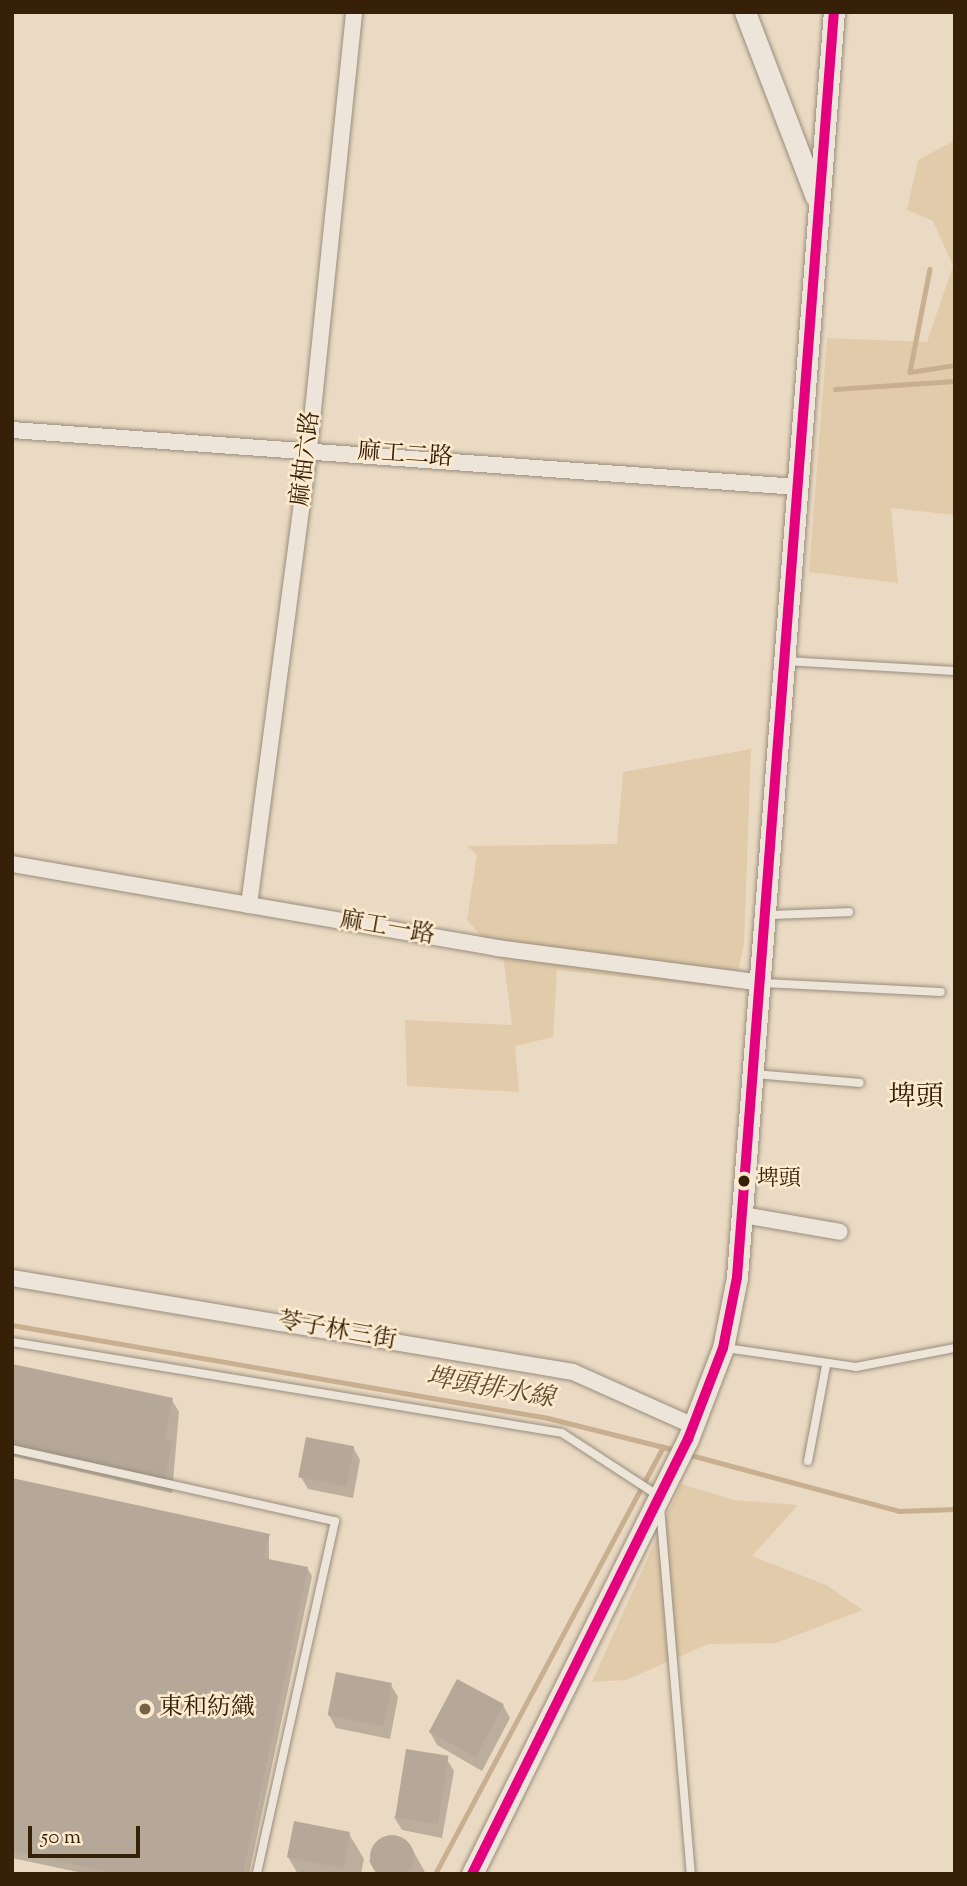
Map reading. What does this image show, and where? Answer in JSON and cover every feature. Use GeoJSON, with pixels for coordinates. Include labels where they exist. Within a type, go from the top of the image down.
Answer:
{"type":"FeatureCollection","features":[{"type":"Feature","properties":{"kind":"main road"},"geometry":{"type":"LineString","coordinates":[[745,12],[818,202]]}},
{"type":"Feature","properties":{"kind":"main road"},"geometry":{"type":"LineString","coordinates":[[472,1874],[691,1433],[723,1348],[743,1215],[763,984],[797,487],[834,12]]}},
{"type":"Feature","properties":{"kind":"street","name":"麻柚六路"},"geometry":{"type":"LineString","coordinates":[[250,905],[309,449],[354,12]]}},
{"type":"Feature","properties":{"kind":"street","name":"麻工二路"},"geometry":{"type":"LineString","coordinates":[[12,430],[309,449],[797,487]]}},
{"type":"Feature","properties":{"kind":"street","name":"麻工一路"},"geometry":{"type":"LineString","coordinates":[[12,864],[497,948],[763,984]]}},
{"type":"Feature","properties":{"kind":"street"},"geometry":{"type":"LineString","coordinates":[[743,1215],[840,1232]]}},
{"type":"Feature","properties":{"kind":"street","name":"苓子林三街"},"geometry":{"type":"LineString","coordinates":[[12,1278],[573,1373],[691,1433]]}},
{"type":"Feature","properties":{"kind":"lane"},"geometry":{"type":"LineString","coordinates":[[785,661],[955,671]]}},
{"type":"Feature","properties":{"kind":"lane"},"geometry":{"type":"LineString","coordinates":[[767,915],[849,912]]}},
{"type":"Feature","properties":{"kind":"lane"},"geometry":{"type":"LineString","coordinates":[[763,984],[941,992]]}},
{"type":"Feature","properties":{"kind":"lane"},"geometry":{"type":"LineString","coordinates":[[755,1074],[860,1083]]}},
{"type":"Feature","properties":{"kind":"lane"},"geometry":{"type":"LineString","coordinates":[[12,1342],[562,1433],[659,1496],[691,1874]]}},
{"type":"Feature","properties":{"kind":"lane"},"geometry":{"type":"LineString","coordinates":[[723,1348],[826,1366],[955,1348]]}},
{"type":"Feature","properties":{"kind":"lane"},"geometry":{"type":"LineString","coordinates":[[808,1461],[826,1366]]}},
{"type":"Feature","properties":{"kind":"lane"},"geometry":{"type":"LineString","coordinates":[[12,1449],[335,1521],[257,1874]]}},
{"type":"Feature","properties":{"kind":"shaded area"},"geometry":{"type":"Polygon","coordinates":[[[955,118],[955,515],[891,508],[898,583],[809,572],[827,338],[927,342],[953,266],[933,221],[907,210],[918,160],[952,142],[955,118]]]}},
{"type":"Feature","properties":{"kind":"shaded area"},"geometry":{"type":"Polygon","coordinates":[[[751,749],[744,944],[734,989],[557,970],[553,1037],[515,1046],[519,1092],[407,1086],[405,1020],[512,1025],[504,962],[467,920],[477,855],[468,846],[617,844],[623,772],[751,749]]]}},
{"type":"Feature","properties":{"kind":"shaded area"},"geometry":{"type":"Polygon","coordinates":[[[681,1484],[734,1500],[798,1505],[752,1556],[826,1585],[863,1610],[776,1643],[708,1644],[626,1680],[592,1682],[681,1484]]]}},
{"type":"Feature","properties":{"kind":"building"},"geometry":{"type":"Polygon","coordinates":[[[12,1364],[173,1398],[164,1439],[172,1440],[165,1481],[12,1445],[12,1364]]]}},
{"type":"Feature","properties":{"kind":"building"},"geometry":{"type":"Polygon","coordinates":[[[306,1437],[354,1446],[346,1487],[298,1477],[306,1437]]]}},
{"type":"Feature","properties":{"kind":"building","name":"東和紡織"},"geometry":{"type":"Polygon","coordinates":[[[12,1478],[270,1534],[263,1558],[308,1567],[243,1874],[117,1874],[12,1851],[12,1478]]]}},
{"type":"Feature","properties":{"kind":"building"},"geometry":{"type":"Polygon","coordinates":[[[336,1672],[392,1683],[384,1726],[328,1715],[336,1672]]]}},
{"type":"Feature","properties":{"kind":"building"},"geometry":{"type":"Polygon","coordinates":[[[457,1679],[504,1704],[476,1757],[429,1732],[457,1679]]]}},
{"type":"Feature","properties":{"kind":"building"},"geometry":{"type":"Polygon","coordinates":[[[406,1749],[448,1756],[438,1824],[395,1817],[406,1749]]]}},
{"type":"Feature","properties":{"kind":"building"},"geometry":{"type":"Polygon","coordinates":[[[294,1821],[350,1832],[343,1868],[287,1857],[294,1821]]]}},
{"type":"Feature","properties":{"kind":"building"},"geometry":{"type":"Polygon","coordinates":[[[392,1835],[408,1841],[414,1857],[408,1873],[392,1879],[376,1873],[370,1857],[376,1841],[392,1835]]]}},
{"type":"Feature","properties":{"kind":"waterway"},"geometry":{"type":"LineString","coordinates":[[930,269],[910,372],[955,365]]}},
{"type":"Feature","properties":{"kind":"waterway"},"geometry":{"type":"LineString","coordinates":[[835,389],[955,381]]}},
{"type":"Feature","properties":{"kind":"waterway","name":"埤頭排水線"},"geometry":{"type":"LineString","coordinates":[[12,1325],[548,1418],[675,1450]]}},
{"type":"Feature","properties":{"kind":"waterway"},"geometry":{"type":"LineString","coordinates":[[435,1874],[663,1447]]}},
{"type":"Feature","properties":{"kind":"waterway","name":"埤頭排水線"},"geometry":{"type":"LineString","coordinates":[[687,1454],[899,1511],[955,1509]]}},
{"type":"Feature","properties":{"kind":"transit line"},"geometry":{"type":"LineString","coordinates":[[472,1874],[688,1439],[723,1348],[737,1277],[834,12]]}},
{"type":"Feature","properties":{"kind":"place","name":"埤頭"},"geometry":{"type":"Point","coordinates":[744,1181]}},
{"type":"Feature","properties":{"kind":"place","name":"東和紡織"},"geometry":{"type":"Point","coordinates":[145,1709]}},
{"type":"Feature","properties":{"kind":"district","name":"埤頭"},"geometry":{"type":"Point","coordinates":[916,1098]}}]}
